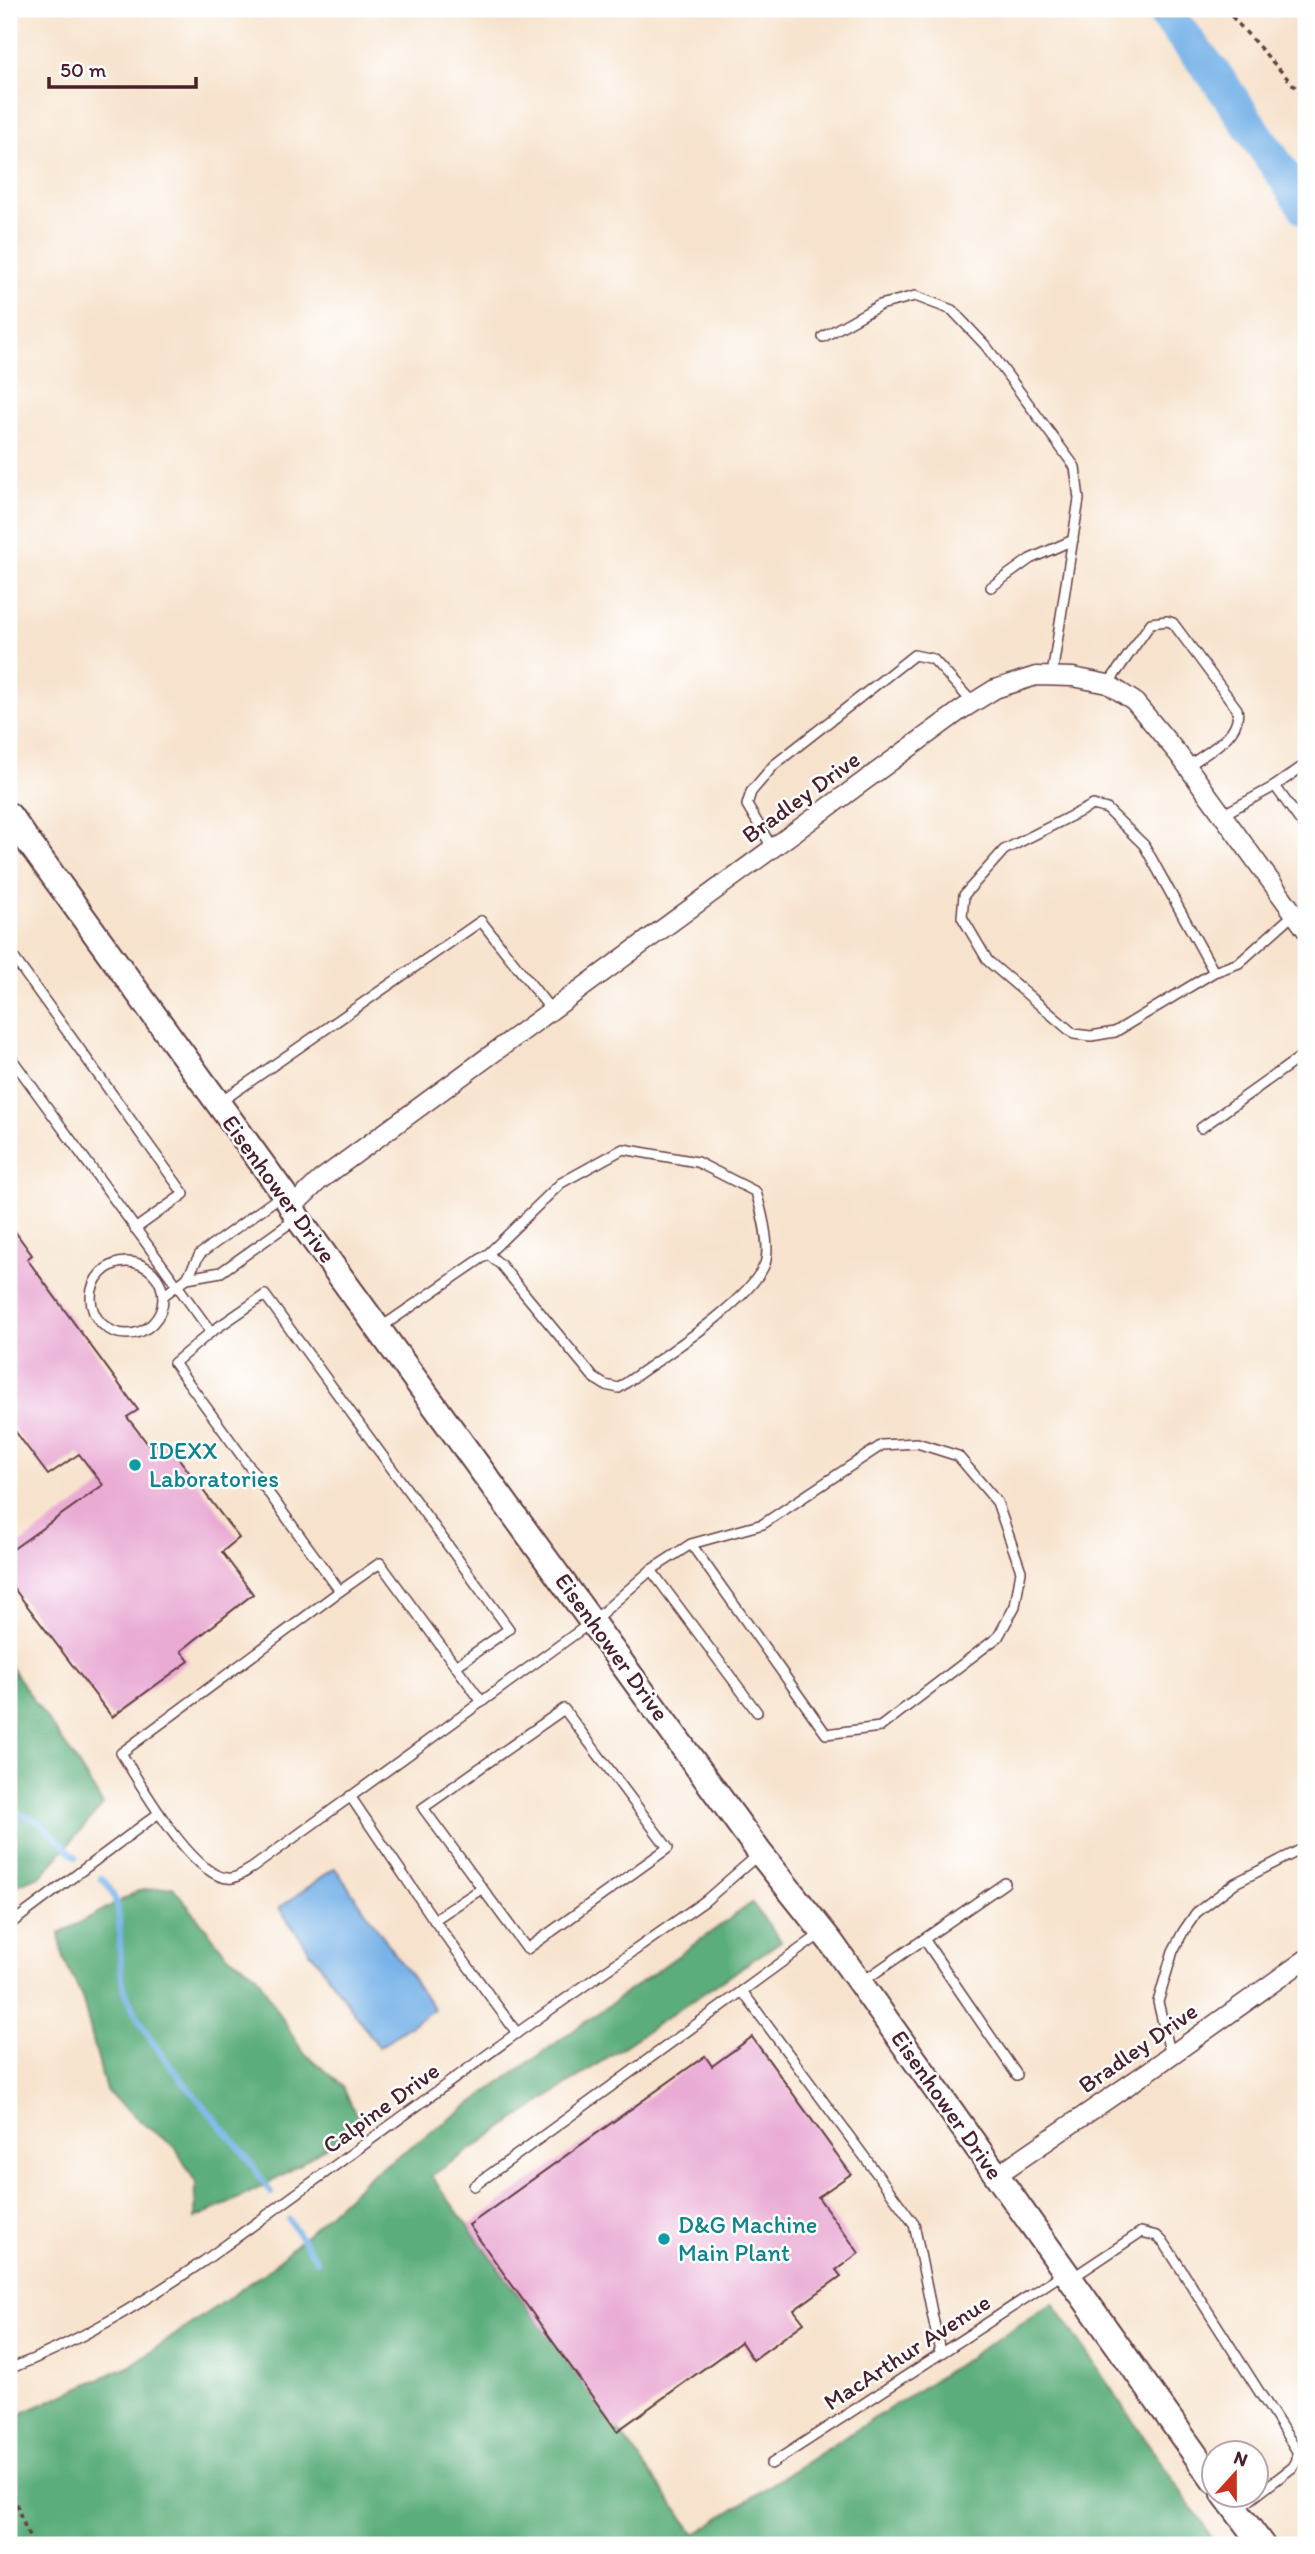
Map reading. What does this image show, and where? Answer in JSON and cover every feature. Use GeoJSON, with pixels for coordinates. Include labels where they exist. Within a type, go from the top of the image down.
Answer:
{"type":"FeatureCollection","features":[{"type":"Feature","properties":{"kind":"street","name":"Bradley Drive"},"geometry":{"type":"LineString","coordinates":[[291,1206],[320,1180],[973,703],[995,690],[1036,676],[1052,675],[1108,684],[1134,701],[1187,767],[1306,930]]}},
{"type":"Feature","properties":{"kind":"street","name":"Eisenhower Drive"},"geometry":{"type":"LineString","coordinates":[[9,815],[760,1853],[823,1931],[1200,2463]]}},
{"type":"Feature","properties":{"kind":"street","name":"Bradley Drive"},"geometry":{"type":"LineString","coordinates":[[997,2175],[1171,2056],[1306,1959]]}},
{"type":"Feature","properties":{"kind":"street"},"geometry":{"type":"LineString","coordinates":[[1234,2508],[1262,2545]]}},
{"type":"Feature","properties":{"kind":"lane"},"geometry":{"type":"LineString","coordinates":[[823,337],[880,305],[915,296],[953,310],[986,346],[1075,467],[1079,499],[1052,675]]}},
{"type":"Feature","properties":{"kind":"lane"},"geometry":{"type":"LineString","coordinates":[[991,587],[1030,559],[1073,541]]}},
{"type":"Feature","properties":{"kind":"lane"},"geometry":{"type":"LineString","coordinates":[[1108,684],[1151,623],[1172,623],[1237,709],[1239,717],[1234,730],[1187,767]]}},
{"type":"Feature","properties":{"kind":"lane"},"geometry":{"type":"LineString","coordinates":[[773,849],[747,805],[751,792],[774,765],[914,656],[933,659],[973,703]]}},
{"type":"Feature","properties":{"kind":"lane"},"geometry":{"type":"LineString","coordinates":[[1222,815],[1275,786],[1306,764]]}},
{"type":"Feature","properties":{"kind":"lane"},"geometry":{"type":"LineString","coordinates":[[1275,786],[1306,829]]}},
{"type":"Feature","properties":{"kind":"lane"},"geometry":{"type":"LineString","coordinates":[[1214,972],[1144,845],[1107,809],[1093,805],[1004,850],[964,895],[962,917],[988,961],[1074,1034],[1091,1036],[1115,1032],[1214,972],[1239,963],[1294,914]]}},
{"type":"Feature","properties":{"kind":"lane"},"geometry":{"type":"LineString","coordinates":[[218,1104],[481,921],[553,1011]]}},
{"type":"Feature","properties":{"kind":"lane"},"geometry":{"type":"LineString","coordinates":[[9,951],[184,1194],[135,1229]]}},
{"type":"Feature","properties":{"kind":"lane"},"geometry":{"type":"LineString","coordinates":[[1201,1128],[1306,1053]]}},
{"type":"Feature","properties":{"kind":"lane"},"geometry":{"type":"LineString","coordinates":[[9,1055],[211,1332]]}},
{"type":"Feature","properties":{"kind":"lane"},"geometry":{"type":"LineString","coordinates":[[380,1328],[488,1254],[561,1183],[623,1149],[697,1162],[756,1192],[765,1227],[766,1265],[738,1300],[619,1388],[605,1385],[594,1378],[501,1265],[488,1254]]}},
{"type":"Feature","properties":{"kind":"lane"},"geometry":{"type":"LineString","coordinates":[[187,1278],[200,1254],[291,1206]]}},
{"type":"Feature","properties":{"kind":"lane"},"geometry":{"type":"LineString","coordinates":[[163,1296],[157,1275],[134,1262],[121,1262],[109,1266],[99,1274],[92,1284],[90,1297],[98,1320],[117,1333],[128,1334],[149,1326],[157,1318],[163,1296],[187,1278],[221,1272],[291,1206]]}},
{"type":"Feature","properties":{"kind":"lane"},"geometry":{"type":"LineString","coordinates":[[340,1591],[174,1363],[211,1332],[265,1295],[509,1629],[456,1667]]}},
{"type":"Feature","properties":{"kind":"lane"},"geometry":{"type":"LineString","coordinates":[[482,1702],[380,1563],[121,1753],[159,1813],[196,1861],[218,1876],[233,1878],[252,1868],[350,1796],[482,1702],[593,1621],[651,1570],[691,1544],[763,1524],[882,1445],[918,1443],[958,1456],[997,1502],[1021,1571],[1015,1606],[998,1637],[880,1727],[826,1734],[691,1544]]}},
{"type":"Feature","properties":{"kind":"lane"},"geometry":{"type":"LineString","coordinates":[[651,1570],[757,1712]]}},
{"type":"Feature","properties":{"kind":"lane"},"geometry":{"type":"LineString","coordinates":[[564,1709],[668,1848],[527,1949],[481,1889],[423,1808],[564,1709]]}},
{"type":"Feature","properties":{"kind":"lane"},"geometry":{"type":"LineString","coordinates":[[350,1796],[434,1920],[517,2033]]}},
{"type":"Feature","properties":{"kind":"lane"},"geometry":{"type":"LineString","coordinates":[[9,1925],[159,1813]]}},
{"type":"Feature","properties":{"kind":"lane"},"geometry":{"type":"LineString","coordinates":[[1171,2056],[1158,2002],[1173,1951],[1183,1931],[1196,1913],[1235,1883],[1306,1847]]}},
{"type":"Feature","properties":{"kind":"lane","name":"Calpine Drive"},"geometry":{"type":"LineString","coordinates":[[9,2369],[80,2337],[162,2290],[205,2261],[517,2033],[705,1901],[760,1853]]}},
{"type":"Feature","properties":{"kind":"lane"},"geometry":{"type":"LineString","coordinates":[[860,1983],[1004,1883]]}},
{"type":"Feature","properties":{"kind":"lane"},"geometry":{"type":"LineString","coordinates":[[434,1920],[481,1889]]}},
{"type":"Feature","properties":{"kind":"lane"},"geometry":{"type":"LineString","coordinates":[[474,2186],[823,1931]]}},
{"type":"Feature","properties":{"kind":"lane"},"geometry":{"type":"LineString","coordinates":[[924,1939],[1017,2075]]}},
{"type":"Feature","properties":{"kind":"lane"},"geometry":{"type":"LineString","coordinates":[[742,1991],[914,2224],[940,2352]]}},
{"type":"Feature","properties":{"kind":"lane","name":"MacArthur Avenue"},"geometry":{"type":"LineString","coordinates":[[771,2464],[940,2352],[1141,2232],[1157,2236],[1165,2244],[1297,2451],[1293,2468],[1270,2480]]}},
{"type":"Feature","properties":{"kind":"path"},"geometry":{"type":"LineString","coordinates":[[1225,9],[1306,99]]}},
{"type":"Feature","properties":{"kind":"path"},"geometry":{"type":"LineString","coordinates":[[9,2485],[32,2545]]}},
{"type":"Feature","properties":{"kind":"green space"},"geometry":{"type":"Polygon","coordinates":[[[9,1665],[73,1756],[103,1805],[42,1875],[9,1888],[9,1665]]]}},
{"type":"Feature","properties":{"kind":"green space"},"geometry":{"type":"Polygon","coordinates":[[[173,1887],[227,1955],[255,1973],[302,2051],[342,2085],[359,2121],[281,2176],[195,2218],[196,2183],[175,2147],[106,2091],[82,1997],[64,1959],[59,1934],[138,1891],[173,1887]]]}},
{"type":"Feature","properties":{"kind":"green space"},"geometry":{"type":"Polygon","coordinates":[[[752,1903],[781,1941],[431,2176],[695,2534],[1053,2303],[1217,2545],[9,2545],[9,2419],[133,2364],[266,2272],[367,2178],[752,1903]]]}},
{"type":"Feature","properties":{"kind":"water"},"geometry":{"type":"Polygon","coordinates":[[[335,1868],[434,2009],[379,2047],[279,1908],[335,1868]]]}},
{"type":"Feature","properties":{"kind":"building","name":"IDEXX Laboratories"},"geometry":{"type":"Polygon","coordinates":[[[9,1223],[32,1255],[27,1259],[138,1410],[127,1417],[151,1448],[164,1439],[239,1538],[222,1552],[253,1594],[181,1651],[189,1661],[112,1717],[9,1582],[9,1552],[103,1485],[79,1454],[48,1475],[9,1423],[9,1223]]]}},
{"type":"Feature","properties":{"kind":"building","name":"D&G Machine Main Plant"},"geometry":{"type":"Polygon","coordinates":[[[752,2037],[851,2174],[818,2197],[859,2253],[836,2270],[841,2276],[794,2310],[804,2323],[753,2360],[741,2342],[617,2431],[469,2225],[705,2056],[712,2066],[752,2037]]]}},
{"type":"Feature","properties":{"kind":"waterway"},"geometry":{"type":"LineString","coordinates":[[1162,9],[1217,78],[1306,208]]}},
{"type":"Feature","properties":{"kind":"waterway"},"geometry":{"type":"LineString","coordinates":[[9,1811],[39,1822],[76,1857]]}},
{"type":"Feature","properties":{"kind":"waterway"},"geometry":{"type":"LineString","coordinates":[[101,1878],[116,1902],[122,1976],[134,2011],[159,2051],[242,2151],[271,2193]]}},
{"type":"Feature","properties":{"kind":"waterway"},"geometry":{"type":"LineString","coordinates":[[289,2220],[317,2261]]}},
{"type":"Feature","properties":{"kind":"place","name":"IDEXX Laboratories"},"geometry":{"type":"Point","coordinates":[135,1465]}},
{"type":"Feature","properties":{"kind":"place","name":"D&G Machine Main Plant"},"geometry":{"type":"Point","coordinates":[664,2239]}}]}
